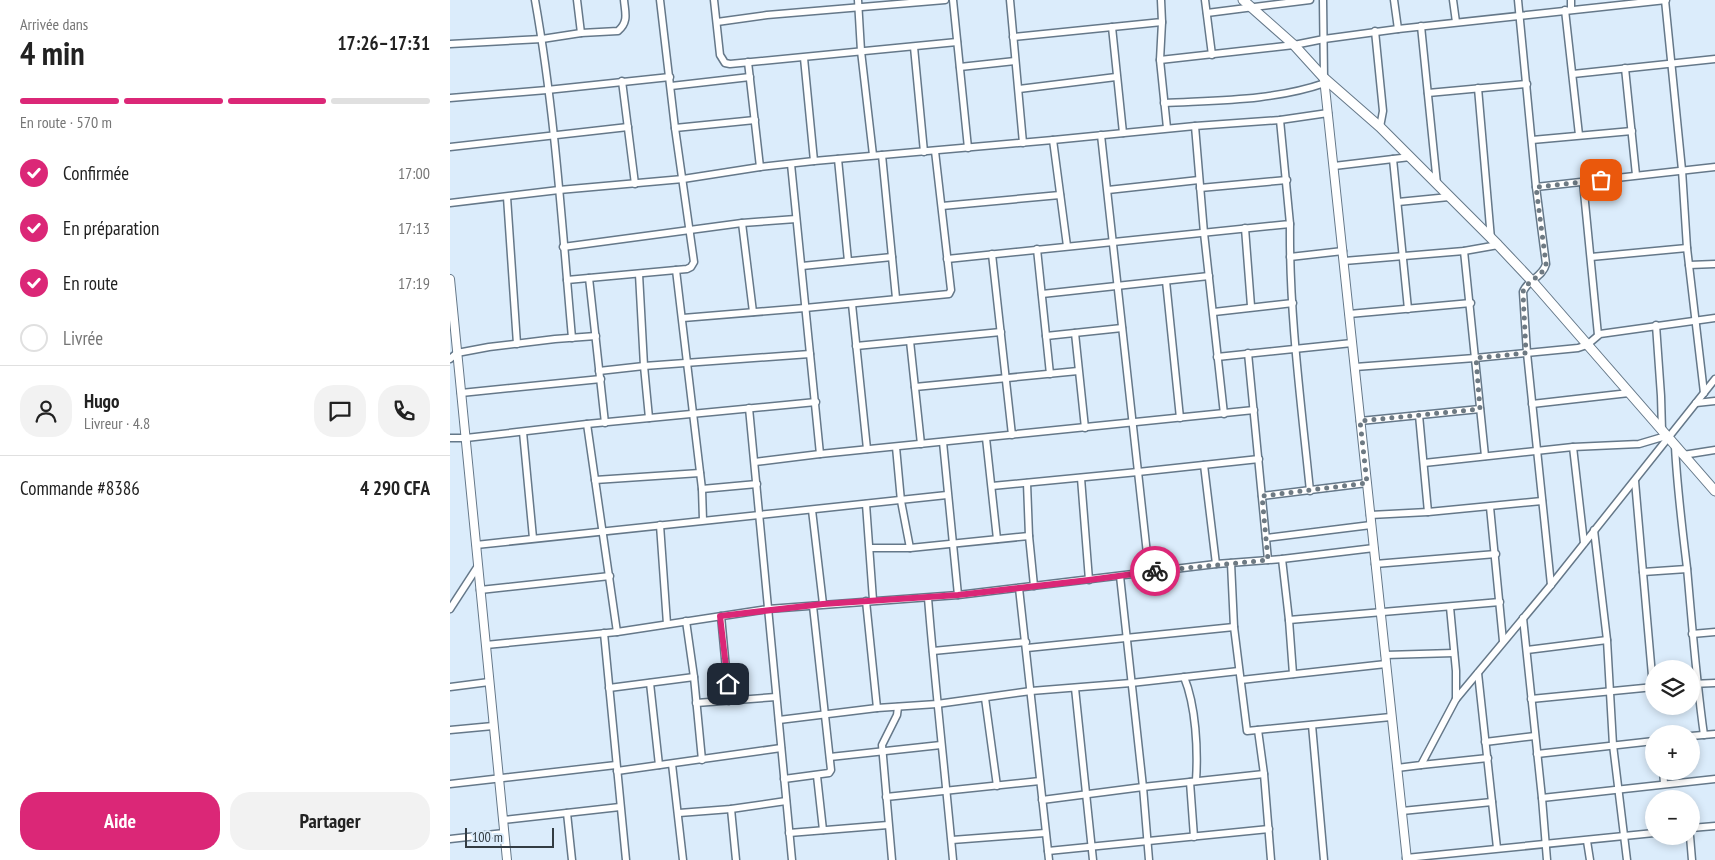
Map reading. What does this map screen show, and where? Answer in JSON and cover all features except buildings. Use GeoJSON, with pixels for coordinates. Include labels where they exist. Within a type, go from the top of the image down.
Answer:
{"type":"FeatureCollection","features":[{"type":"Feature","properties":{"kind":"main road"},"geometry":{"type":"LineString","coordinates":[[1243,0],[1294,45],[1325,80],[1380,127],[1495,242],[1532,281],[1715,491]]}},
{"type":"Feature","properties":{"kind":"street"},"geometry":{"type":"LineString","coordinates":[[535,0],[555,136],[572,338]]}},
{"type":"Feature","properties":{"kind":"street"},"geometry":{"type":"LineString","coordinates":[[577,0],[581,33]]}},
{"type":"Feature","properties":{"kind":"street"},"geometry":{"type":"LineString","coordinates":[[450,44],[542,39],[581,33],[618,31],[625,24],[624,0]]}},
{"type":"Feature","properties":{"kind":"street"},"geometry":{"type":"LineString","coordinates":[[567,280],[676,270],[691,267],[694,262],[675,128],[660,0]]}},
{"type":"Feature","properties":{"kind":"street"},"geometry":{"type":"LineString","coordinates":[[714,0],[722,59],[725,63],[730,64],[957,42]]}},
{"type":"Feature","properties":{"kind":"street"},"geometry":{"type":"LineString","coordinates":[[858,0],[861,51],[873,156]]}},
{"type":"Feature","properties":{"kind":"street"},"geometry":{"type":"LineString","coordinates":[[717,22],[767,15],[945,0]]}},
{"type":"Feature","properties":{"kind":"street"},"geometry":{"type":"LineString","coordinates":[[953,0],[968,148]]}},
{"type":"Feature","properties":{"kind":"street"},"geometry":{"type":"LineString","coordinates":[[1010,0],[1023,143]]}},
{"type":"Feature","properties":{"kind":"street"},"geometry":{"type":"LineString","coordinates":[[1161,0],[1160,60],[1167,128]]}},
{"type":"Feature","properties":{"kind":"street"},"geometry":{"type":"LineString","coordinates":[[1205,0],[1212,55]]}},
{"type":"Feature","properties":{"kind":"street"},"geometry":{"type":"LineString","coordinates":[[1207,13],[1310,0]]}},
{"type":"Feature","properties":{"kind":"street"},"geometry":{"type":"LineString","coordinates":[[1322,0],[1328,113],[1406,859],[1645,834]]}},
{"type":"Feature","properties":{"kind":"street"},"geometry":{"type":"LineString","coordinates":[[1394,0],[1398,28]]}},
{"type":"Feature","properties":{"kind":"street"},"geometry":{"type":"LineString","coordinates":[[1453,0],[1456,22]]}},
{"type":"Feature","properties":{"kind":"street"},"geometry":{"type":"LineString","coordinates":[[1518,0],[1536,187],[1546,264],[1543,272],[1525,286],[1523,292],[1526,353],[1551,585]]}},
{"type":"Feature","properties":{"kind":"street"},"geometry":{"type":"LineString","coordinates":[[1571,0],[1568,10],[1572,74],[1579,136]]}},
{"type":"Feature","properties":{"kind":"street"},"geometry":{"type":"LineString","coordinates":[[1160,60],[1294,45],[1324,38],[1398,28],[1620,3],[1665,0],[1682,170],[1687,248],[1704,393]]}},
{"type":"Feature","properties":{"kind":"street"},"geometry":{"type":"LineString","coordinates":[[1013,37],[1162,22]]}},
{"type":"Feature","properties":{"kind":"street"},"geometry":{"type":"LineString","coordinates":[[1421,26],[1437,184]]}},
{"type":"Feature","properties":{"kind":"street"},"geometry":{"type":"LineString","coordinates":[[1112,27],[1123,133]]}},
{"type":"Feature","properties":{"kind":"street"},"geometry":{"type":"LineString","coordinates":[[1375,31],[1383,111],[1380,127]]}},
{"type":"Feature","properties":{"kind":"street"},"geometry":{"type":"LineString","coordinates":[[914,47],[924,152]]}},
{"type":"Feature","properties":{"kind":"street"},"geometry":{"type":"LineString","coordinates":[[804,58],[814,161]]}},
{"type":"Feature","properties":{"kind":"street"},"geometry":{"type":"LineString","coordinates":[[1572,74],[1715,59]]}},
{"type":"Feature","properties":{"kind":"street"},"geometry":{"type":"LineString","coordinates":[[960,67],[1015,61]]}},
{"type":"Feature","properties":{"kind":"street"},"geometry":{"type":"LineString","coordinates":[[748,62],[760,167]]}},
{"type":"Feature","properties":{"kind":"street"},"geometry":{"type":"LineString","coordinates":[[1625,68],[1636,175]]}},
{"type":"Feature","properties":{"kind":"street"},"geometry":{"type":"LineString","coordinates":[[450,98],[548,90],[670,76]]}},
{"type":"Feature","properties":{"kind":"street"},"geometry":{"type":"LineString","coordinates":[[671,86],[750,77]]}},
{"type":"Feature","properties":{"kind":"street"},"geometry":{"type":"LineString","coordinates":[[1018,90],[1116,77]]}},
{"type":"Feature","properties":{"kind":"street"},"geometry":{"type":"LineString","coordinates":[[1164,103],[1254,98],[1299,91],[1325,80]]}},
{"type":"Feature","properties":{"kind":"street"},"geometry":{"type":"LineString","coordinates":[[622,81],[635,184]]}},
{"type":"Feature","properties":{"kind":"street"},"geometry":{"type":"LineString","coordinates":[[1428,92],[1527,84]]}},
{"type":"Feature","properties":{"kind":"street"},"geometry":{"type":"LineString","coordinates":[[1344,261],[1464,251],[1495,242],[1478,88]]}},
{"type":"Feature","properties":{"kind":"street"},"geometry":{"type":"LineString","coordinates":[[450,203],[560,190],[682,179],[814,161],[1023,143],[1167,128],[1280,120],[1328,113]]}},
{"type":"Feature","properties":{"kind":"street"},"geometry":{"type":"LineString","coordinates":[[675,128],[755,120]]}},
{"type":"Feature","properties":{"kind":"street"},"geometry":{"type":"LineString","coordinates":[[1280,120],[1287,180],[1296,349],[1310,491]]}},
{"type":"Feature","properties":{"kind":"street"},"geometry":{"type":"LineString","coordinates":[[1195,126],[1204,232],[1224,414]]}},
{"type":"Feature","properties":{"kind":"street"},"geometry":{"type":"LineString","coordinates":[[450,147],[628,127]]}},
{"type":"Feature","properties":{"kind":"street"},"geometry":{"type":"LineString","coordinates":[[1532,140],[1632,130]]}},
{"type":"Feature","properties":{"kind":"street"},"geometry":{"type":"LineString","coordinates":[[1101,135],[1149,572]]}},
{"type":"Feature","properties":{"kind":"street"},"geometry":{"type":"LineString","coordinates":[[1053,140],[1066,246]]}},
{"type":"Feature","properties":{"kind":"street"},"geometry":{"type":"LineString","coordinates":[[683,318],[949,294],[942,206],[935,151]]}},
{"type":"Feature","properties":{"kind":"street"},"geometry":{"type":"LineString","coordinates":[[882,155],[896,298]]}},
{"type":"Feature","properties":{"kind":"street"},"geometry":{"type":"LineString","coordinates":[[1334,166],[1410,157]]}},
{"type":"Feature","properties":{"kind":"street"},"geometry":{"type":"LineString","coordinates":[[838,159],[848,261]]}},
{"type":"Feature","properties":{"kind":"street"},"geometry":{"type":"LineString","coordinates":[[1392,159],[1408,309]]}},
{"type":"Feature","properties":{"kind":"street"},"geometry":{"type":"LineString","coordinates":[[791,164],[820,454]]}},
{"type":"Feature","properties":{"kind":"street"},"geometry":{"type":"LineString","coordinates":[[1536,187],[1715,167]]}},
{"type":"Feature","properties":{"kind":"street"},"geometry":{"type":"LineString","coordinates":[[1108,190],[1199,180]]}},
{"type":"Feature","properties":{"kind":"street"},"geometry":{"type":"LineString","coordinates":[[1200,188],[1287,180]]}},
{"type":"Feature","properties":{"kind":"street"},"geometry":{"type":"LineString","coordinates":[[1583,182],[1598,335]]}},
{"type":"Feature","properties":{"kind":"street"},"geometry":{"type":"LineString","coordinates":[[942,206],[1060,195]]}},
{"type":"Feature","properties":{"kind":"street"},"geometry":{"type":"LineString","coordinates":[[507,197],[516,344]]}},
{"type":"Feature","properties":{"kind":"street"},"geometry":{"type":"LineString","coordinates":[[1398,202],[1450,197]]}},
{"type":"Feature","properties":{"kind":"street"},"geometry":{"type":"LineString","coordinates":[[563,247],[742,223],[796,219]]}},
{"type":"Feature","properties":{"kind":"street"},"geometry":{"type":"LineString","coordinates":[[742,223],[753,312]]}},
{"type":"Feature","properties":{"kind":"street"},"geometry":{"type":"LineString","coordinates":[[947,259],[1290,224]]}},
{"type":"Feature","properties":{"kind":"street"},"geometry":{"type":"LineString","coordinates":[[1245,228],[1251,306]]}},
{"type":"Feature","properties":{"kind":"street"},"geometry":{"type":"LineString","coordinates":[[1591,257],[1687,248]]}},
{"type":"Feature","properties":{"kind":"street"},"geometry":{"type":"LineString","coordinates":[[1037,249],[1050,374]]}},
{"type":"Feature","properties":{"kind":"street"},"geometry":{"type":"LineString","coordinates":[[1290,257],[1343,251]]}},
{"type":"Feature","properties":{"kind":"street"},"geometry":{"type":"LineString","coordinates":[[1464,251],[1471,303],[1485,456]]}},
{"type":"Feature","properties":{"kind":"street"},"geometry":{"type":"LineString","coordinates":[[992,254],[1012,435]]}},
{"type":"Feature","properties":{"kind":"street"},"geometry":{"type":"LineString","coordinates":[[802,266],[892,257]]}},
{"type":"Feature","properties":{"kind":"street"},"geometry":{"type":"LineString","coordinates":[[1690,266],[1715,264]]}},
{"type":"Feature","properties":{"kind":"street"},"geometry":{"type":"LineString","coordinates":[[676,270],[702,490],[703,520]]}},
{"type":"Feature","properties":{"kind":"street"},"geometry":{"type":"LineString","coordinates":[[639,274],[649,418]]}},
{"type":"Feature","properties":{"kind":"street"},"geometry":{"type":"LineString","coordinates":[[1042,294],[1209,276]]}},
{"type":"Feature","properties":{"kind":"street"},"geometry":{"type":"LineString","coordinates":[[589,278],[605,422]]}},
{"type":"Feature","properties":{"kind":"street"},"geometry":{"type":"LineString","coordinates":[[450,279],[507,860]]}},
{"type":"Feature","properties":{"kind":"street"},"geometry":{"type":"LineString","coordinates":[[1166,281],[1180,418]]}},
{"type":"Feature","properties":{"kind":"street"},"geometry":{"type":"LineString","coordinates":[[1214,312],[1251,306],[1293,303]]}},
{"type":"Feature","properties":{"kind":"street"},"geometry":{"type":"LineString","coordinates":[[1349,314],[1471,303]]}},
{"type":"Feature","properties":{"kind":"street"},"geometry":{"type":"LineString","coordinates":[[852,304],[867,450]]}},
{"type":"Feature","properties":{"kind":"street"},"geometry":{"type":"LineString","coordinates":[[1355,367],[1568,349],[1587,345],[1598,335],[1715,318]]}},
{"type":"Feature","properties":{"kind":"street"},"geometry":{"type":"LineString","coordinates":[[1656,326],[1665,435]]}},
{"type":"Feature","properties":{"kind":"street"},"geometry":{"type":"LineString","coordinates":[[1046,336],[1122,328]]}},
{"type":"Feature","properties":{"kind":"street"},"geometry":{"type":"LineString","coordinates":[[856,346],[1001,332]]}},
{"type":"Feature","properties":{"kind":"street"},"geometry":{"type":"LineString","coordinates":[[1075,333],[1085,428]]}},
{"type":"Feature","properties":{"kind":"street"},"geometry":{"type":"LineString","coordinates":[[450,360],[457,354],[489,347],[596,336]]}},
{"type":"Feature","properties":{"kind":"street"},"geometry":{"type":"LineString","coordinates":[[910,342],[921,444]]}},
{"type":"Feature","properties":{"kind":"street"},"geometry":{"type":"LineString","coordinates":[[1218,357],[1352,343]]}},
{"type":"Feature","properties":{"kind":"street"},"geometry":{"type":"LineString","coordinates":[[1248,353],[1268,560]]}},
{"type":"Feature","properties":{"kind":"street"},"geometry":{"type":"LineString","coordinates":[[599,371],[810,354]]}},
{"type":"Feature","properties":{"kind":"street"},"geometry":{"type":"LineString","coordinates":[[915,387],[1078,371]]}},
{"type":"Feature","properties":{"kind":"street"},"geometry":{"type":"LineString","coordinates":[[461,393],[601,379]]}},
{"type":"Feature","properties":{"kind":"street"},"geometry":{"type":"LineString","coordinates":[[1420,765],[1456,699],[1635,481],[1665,435],[1696,403],[1715,379]]}},
{"type":"Feature","properties":{"kind":"street"},"geometry":{"type":"LineString","coordinates":[[1532,404],[1629,393]]}},
{"type":"Feature","properties":{"kind":"street"},"geometry":{"type":"LineString","coordinates":[[1696,403],[1715,401]]}},
{"type":"Feature","properties":{"kind":"street"},"geometry":{"type":"LineString","coordinates":[[450,438],[466,438],[605,422],[816,402]]}},
{"type":"Feature","properties":{"kind":"street"},"geometry":{"type":"LineString","coordinates":[[748,408],[757,484],[792,860]]}},
{"type":"Feature","properties":{"kind":"street"},"geometry":{"type":"LineString","coordinates":[[1360,421],[1480,409]]}},
{"type":"Feature","properties":{"kind":"street"},"geometry":{"type":"LineString","coordinates":[[754,462],[1254,410]]}},
{"type":"Feature","properties":{"kind":"street"},"geometry":{"type":"LineString","coordinates":[[1419,415],[1428,512]]}},
{"type":"Feature","properties":{"kind":"street"},"geometry":{"type":"LineString","coordinates":[[588,424],[617,632]]}},
{"type":"Feature","properties":{"kind":"street"},"geometry":{"type":"LineString","coordinates":[[523,432],[533,538]]}},
{"type":"Feature","properties":{"kind":"street"},"geometry":{"type":"LineString","coordinates":[[1424,463],[1537,451],[1644,443],[1665,435]]}},
{"type":"Feature","properties":{"kind":"street"},"geometry":{"type":"LineString","coordinates":[[986,438],[997,539]]}},
{"type":"Feature","properties":{"kind":"street"},"geometry":{"type":"LineString","coordinates":[[943,442],[958,595]]}},
{"type":"Feature","properties":{"kind":"street"},"geometry":{"type":"LineString","coordinates":[[1675,446],[1676,481],[1687,569],[1693,660]]}},
{"type":"Feature","properties":{"kind":"street"},"geometry":{"type":"LineString","coordinates":[[896,447],[910,548]]}},
{"type":"Feature","properties":{"kind":"street"},"geometry":{"type":"LineString","coordinates":[[1573,448],[1584,543]]}},
{"type":"Feature","properties":{"kind":"street"},"geometry":{"type":"LineString","coordinates":[[1683,455],[1715,450]]}},
{"type":"Feature","properties":{"kind":"street"},"geometry":{"type":"LineString","coordinates":[[992,486],[1259,459]]}},
{"type":"Feature","properties":{"kind":"street"},"geometry":{"type":"LineString","coordinates":[[1204,465],[1216,564]]}},
{"type":"Feature","properties":{"kind":"street"},"geometry":{"type":"LineString","coordinates":[[596,480],[700,473]]}},
{"type":"Feature","properties":{"kind":"street"},"geometry":{"type":"LineString","coordinates":[[1081,478],[1089,580]]}},
{"type":"Feature","properties":{"kind":"street"},"geometry":{"type":"LineString","coordinates":[[1635,481],[1651,660]]}},
{"type":"Feature","properties":{"kind":"street"},"geometry":{"type":"LineString","coordinates":[[1027,483],[1029,536],[1034,586]]}},
{"type":"Feature","properties":{"kind":"street"},"geometry":{"type":"LineString","coordinates":[[1262,496],[1367,483]]}},
{"type":"Feature","properties":{"kind":"street"},"geometry":{"type":"LineString","coordinates":[[702,490],[757,484]]}},
{"type":"Feature","properties":{"kind":"street"},"geometry":{"type":"LineString","coordinates":[[476,545],[947,495]]}},
{"type":"Feature","properties":{"kind":"street"},"geometry":{"type":"LineString","coordinates":[[1370,515],[1490,507],[1542,501]]}},
{"type":"Feature","properties":{"kind":"street"},"geometry":{"type":"LineString","coordinates":[[866,504],[870,548],[870,601],[877,708]]}},
{"type":"Feature","properties":{"kind":"street"},"geometry":{"type":"LineString","coordinates":[[1490,507],[1504,641]]}},
{"type":"Feature","properties":{"kind":"street"},"geometry":{"type":"LineString","coordinates":[[812,510],[823,604]]}},
{"type":"Feature","properties":{"kind":"street"},"geometry":{"type":"LineString","coordinates":[[660,525],[667,624]]}},
{"type":"Feature","properties":{"kind":"street"},"geometry":{"type":"LineString","coordinates":[[1266,538],[1371,525]]}},
{"type":"Feature","properties":{"kind":"street"},"geometry":{"type":"LineString","coordinates":[[1594,530],[1607,640],[1613,745],[1627,860]]}},
{"type":"Feature","properties":{"kind":"street"},"geometry":{"type":"LineString","coordinates":[[870,548],[910,548],[953,542],[1029,536]]}},
{"type":"Feature","properties":{"kind":"street"},"geometry":{"type":"LineString","coordinates":[[486,645],[617,632],[768,609],[958,595],[1216,564],[1282,559],[1374,548]]}},
{"type":"Feature","properties":{"kind":"street"},"geometry":{"type":"LineString","coordinates":[[1376,564],[1496,554]]}},
{"type":"Feature","properties":{"kind":"street"},"geometry":{"type":"LineString","coordinates":[[1282,559],[1293,674]]}},
{"type":"Feature","properties":{"kind":"street"},"geometry":{"type":"LineString","coordinates":[[1231,563],[1234,627],[1248,731],[1392,717]]}},
{"type":"Feature","properties":{"kind":"street"},"geometry":{"type":"LineString","coordinates":[[450,609],[478,566]]}},
{"type":"Feature","properties":{"kind":"street"},"geometry":{"type":"LineString","coordinates":[[1643,572],[1687,569]]}},
{"type":"Feature","properties":{"kind":"street"},"geometry":{"type":"LineString","coordinates":[[480,590],[610,576]]}},
{"type":"Feature","properties":{"kind":"street"},"geometry":{"type":"LineString","coordinates":[[1120,576],[1149,860]]}},
{"type":"Feature","properties":{"kind":"street"},"geometry":{"type":"LineString","coordinates":[[1019,588],[1049,860]]}},
{"type":"Feature","properties":{"kind":"street"},"geometry":{"type":"LineString","coordinates":[[928,598],[941,745],[954,860]]}},
{"type":"Feature","properties":{"kind":"street"},"geometry":{"type":"LineString","coordinates":[[1289,620],[1500,602]]}},
{"type":"Feature","properties":{"kind":"street"},"geometry":{"type":"LineString","coordinates":[[784,780],[829,773],[830,757],[813,606]]}},
{"type":"Feature","properties":{"kind":"street"},"geometry":{"type":"LineString","coordinates":[[1450,607],[1456,671],[1456,699]]}},
{"type":"Feature","properties":{"kind":"street"},"geometry":{"type":"LineString","coordinates":[[720,616],[729,701]]}},
{"type":"Feature","properties":{"kind":"street"},"geometry":{"type":"LineString","coordinates":[[1522,618],[1527,650],[1547,860]]}},
{"type":"Feature","properties":{"kind":"street"},"geometry":{"type":"LineString","coordinates":[[686,621],[694,677],[702,760]]}},
{"type":"Feature","properties":{"kind":"street"},"geometry":{"type":"LineString","coordinates":[[932,651],[1126,638],[1234,627]]}},
{"type":"Feature","properties":{"kind":"street"},"geometry":{"type":"LineString","coordinates":[[1692,634],[1715,632]]}},
{"type":"Feature","properties":{"kind":"street"},"geometry":{"type":"LineString","coordinates":[[604,633],[626,860]]}},
{"type":"Feature","properties":{"kind":"street"},"geometry":{"type":"LineString","coordinates":[[1527,650],[1607,640]]}},
{"type":"Feature","properties":{"kind":"street"},"geometry":{"type":"LineString","coordinates":[[1385,655],[1454,653]]}},
{"type":"Feature","properties":{"kind":"street"},"geometry":{"type":"LineString","coordinates":[[1241,680],[1386,664]]}},
{"type":"Feature","properties":{"kind":"street"},"geometry":{"type":"LineString","coordinates":[[779,720],[877,708],[937,704],[1031,691],[1131,684],[1239,671]]}},
{"type":"Feature","properties":{"kind":"street"},"geometry":{"type":"LineString","coordinates":[[1478,673],[1497,848]]}},
{"type":"Feature","properties":{"kind":"street"},"geometry":{"type":"LineString","coordinates":[[609,688],[694,677]]}},
{"type":"Feature","properties":{"kind":"street"},"geometry":{"type":"LineString","coordinates":[[1184,678],[1188,688],[1193,716],[1196,761],[1193,781],[1194,837]]}},
{"type":"Feature","properties":{"kind":"street"},"geometry":{"type":"LineString","coordinates":[[450,687],[489,682]]}},
{"type":"Feature","properties":{"kind":"street"},"geometry":{"type":"LineString","coordinates":[[650,683],[659,765]]}},
{"type":"Feature","properties":{"kind":"street"},"geometry":{"type":"LineString","coordinates":[[1700,684],[1715,683]]}},
{"type":"Feature","properties":{"kind":"street"},"geometry":{"type":"LineString","coordinates":[[1074,688],[1093,860]]}},
{"type":"Feature","properties":{"kind":"street"},"geometry":{"type":"LineString","coordinates":[[1532,699],[1645,688]]}},
{"type":"Feature","properties":{"kind":"street"},"geometry":{"type":"LineString","coordinates":[[696,703],[776,697]]}},
{"type":"Feature","properties":{"kind":"street"},"geometry":{"type":"LineString","coordinates":[[985,698],[997,786]]}},
{"type":"Feature","properties":{"kind":"street"},"geometry":{"type":"LineString","coordinates":[[892,860],[882,741],[897,715],[898,707]]}},
{"type":"Feature","properties":{"kind":"street"},"geometry":{"type":"LineString","coordinates":[[1700,715],[1704,735]]}},
{"type":"Feature","properties":{"kind":"street"},"geometry":{"type":"LineString","coordinates":[[1312,725],[1324,860]]}},
{"type":"Feature","properties":{"kind":"street"},"geometry":{"type":"LineString","coordinates":[[450,730],[494,726]]}},
{"type":"Feature","properties":{"kind":"street"},"geometry":{"type":"LineString","coordinates":[[1258,730],[1264,774],[1271,860]]}},
{"type":"Feature","properties":{"kind":"street"},"geometry":{"type":"LineString","coordinates":[[1700,735],[1715,734]]}},
{"type":"Feature","properties":{"kind":"street"},"geometry":{"type":"LineString","coordinates":[[1485,742],[1535,736]]}},
{"type":"Feature","properties":{"kind":"street"},"geometry":{"type":"LineString","coordinates":[[1537,754],[1645,741]]}},
{"type":"Feature","properties":{"kind":"street"},"geometry":{"type":"LineString","coordinates":[[830,757],[941,745]]}},
{"type":"Feature","properties":{"kind":"street"},"geometry":{"type":"LineString","coordinates":[[450,784],[498,778],[672,764],[781,748]]}},
{"type":"Feature","properties":{"kind":"street"},"geometry":{"type":"LineString","coordinates":[[1397,768],[1488,758]]}},
{"type":"Feature","properties":{"kind":"street"},"geometry":{"type":"LineString","coordinates":[[672,764],[683,860]]}},
{"type":"Feature","properties":{"kind":"street"},"geometry":{"type":"LineString","coordinates":[[1042,800],[1086,793],[1264,774]]}},
{"type":"Feature","properties":{"kind":"street"},"geometry":{"type":"LineString","coordinates":[[817,776],[823,830]]}},
{"type":"Feature","properties":{"kind":"street"},"geometry":{"type":"LineString","coordinates":[[1542,798],[1664,783],[1715,779]]}},
{"type":"Feature","properties":{"kind":"street"},"geometry":{"type":"LineString","coordinates":[[886,797],[1040,781]]}},
{"type":"Feature","properties":{"kind":"street"},"geometry":{"type":"LineString","coordinates":[[679,813],[731,809],[786,801]]}},
{"type":"Feature","properties":{"kind":"street"},"geometry":{"type":"LineString","coordinates":[[1402,811],[1492,802]]}},
{"type":"Feature","properties":{"kind":"street"},"geometry":{"type":"LineString","coordinates":[[503,820],[620,807]]}},
{"type":"Feature","properties":{"kind":"street"},"geometry":{"type":"LineString","coordinates":[[731,809],[736,860]]}},
{"type":"Feature","properties":{"kind":"street"},"geometry":{"type":"LineString","coordinates":[[567,813],[572,860]]}},
{"type":"Feature","properties":{"kind":"street"},"geometry":{"type":"LineString","coordinates":[[789,833],[888,825]]}},
{"type":"Feature","properties":{"kind":"street"},"geometry":{"type":"LineString","coordinates":[[1700,827],[1715,826]]}},
{"type":"Feature","properties":{"kind":"street"},"geometry":{"type":"LineString","coordinates":[[1048,851],[1268,829]]}},
{"type":"Feature","properties":{"kind":"street"},"geometry":{"type":"LineString","coordinates":[[450,839],[504,833]]}},
{"type":"Feature","properties":{"kind":"street"},"geometry":{"type":"LineString","coordinates":[[952,840],[1045,833]]}},
{"type":"Feature","properties":{"kind":"street"},"geometry":{"type":"LineString","coordinates":[[1587,841],[1590,860]]}},
{"type":"Feature","properties":{"kind":"street"},"geometry":{"type":"LineString","coordinates":[[1691,845],[1692,860]]}},
{"type":"Feature","properties":{"kind":"street"},"geometry":{"type":"LineString","coordinates":[[1469,851],[1470,860]]}},
{"type":"Feature","properties":{"kind":"way so far"},"geometry":{"type":"LineString","coordinates":[[1155,571],[1268,560],[1262,496],[1367,483],[1360,421],[1480,409],[1476,358],[1526,353],[1523,292],[1525,286],[1543,272],[1546,264],[1536,187],[1601,180]]}},
{"type":"Feature","properties":{"kind":"route"},"geometry":{"type":"LineString","coordinates":[[728,684],[720,616],[823,604],[958,595],[1155,571]]}}]}
